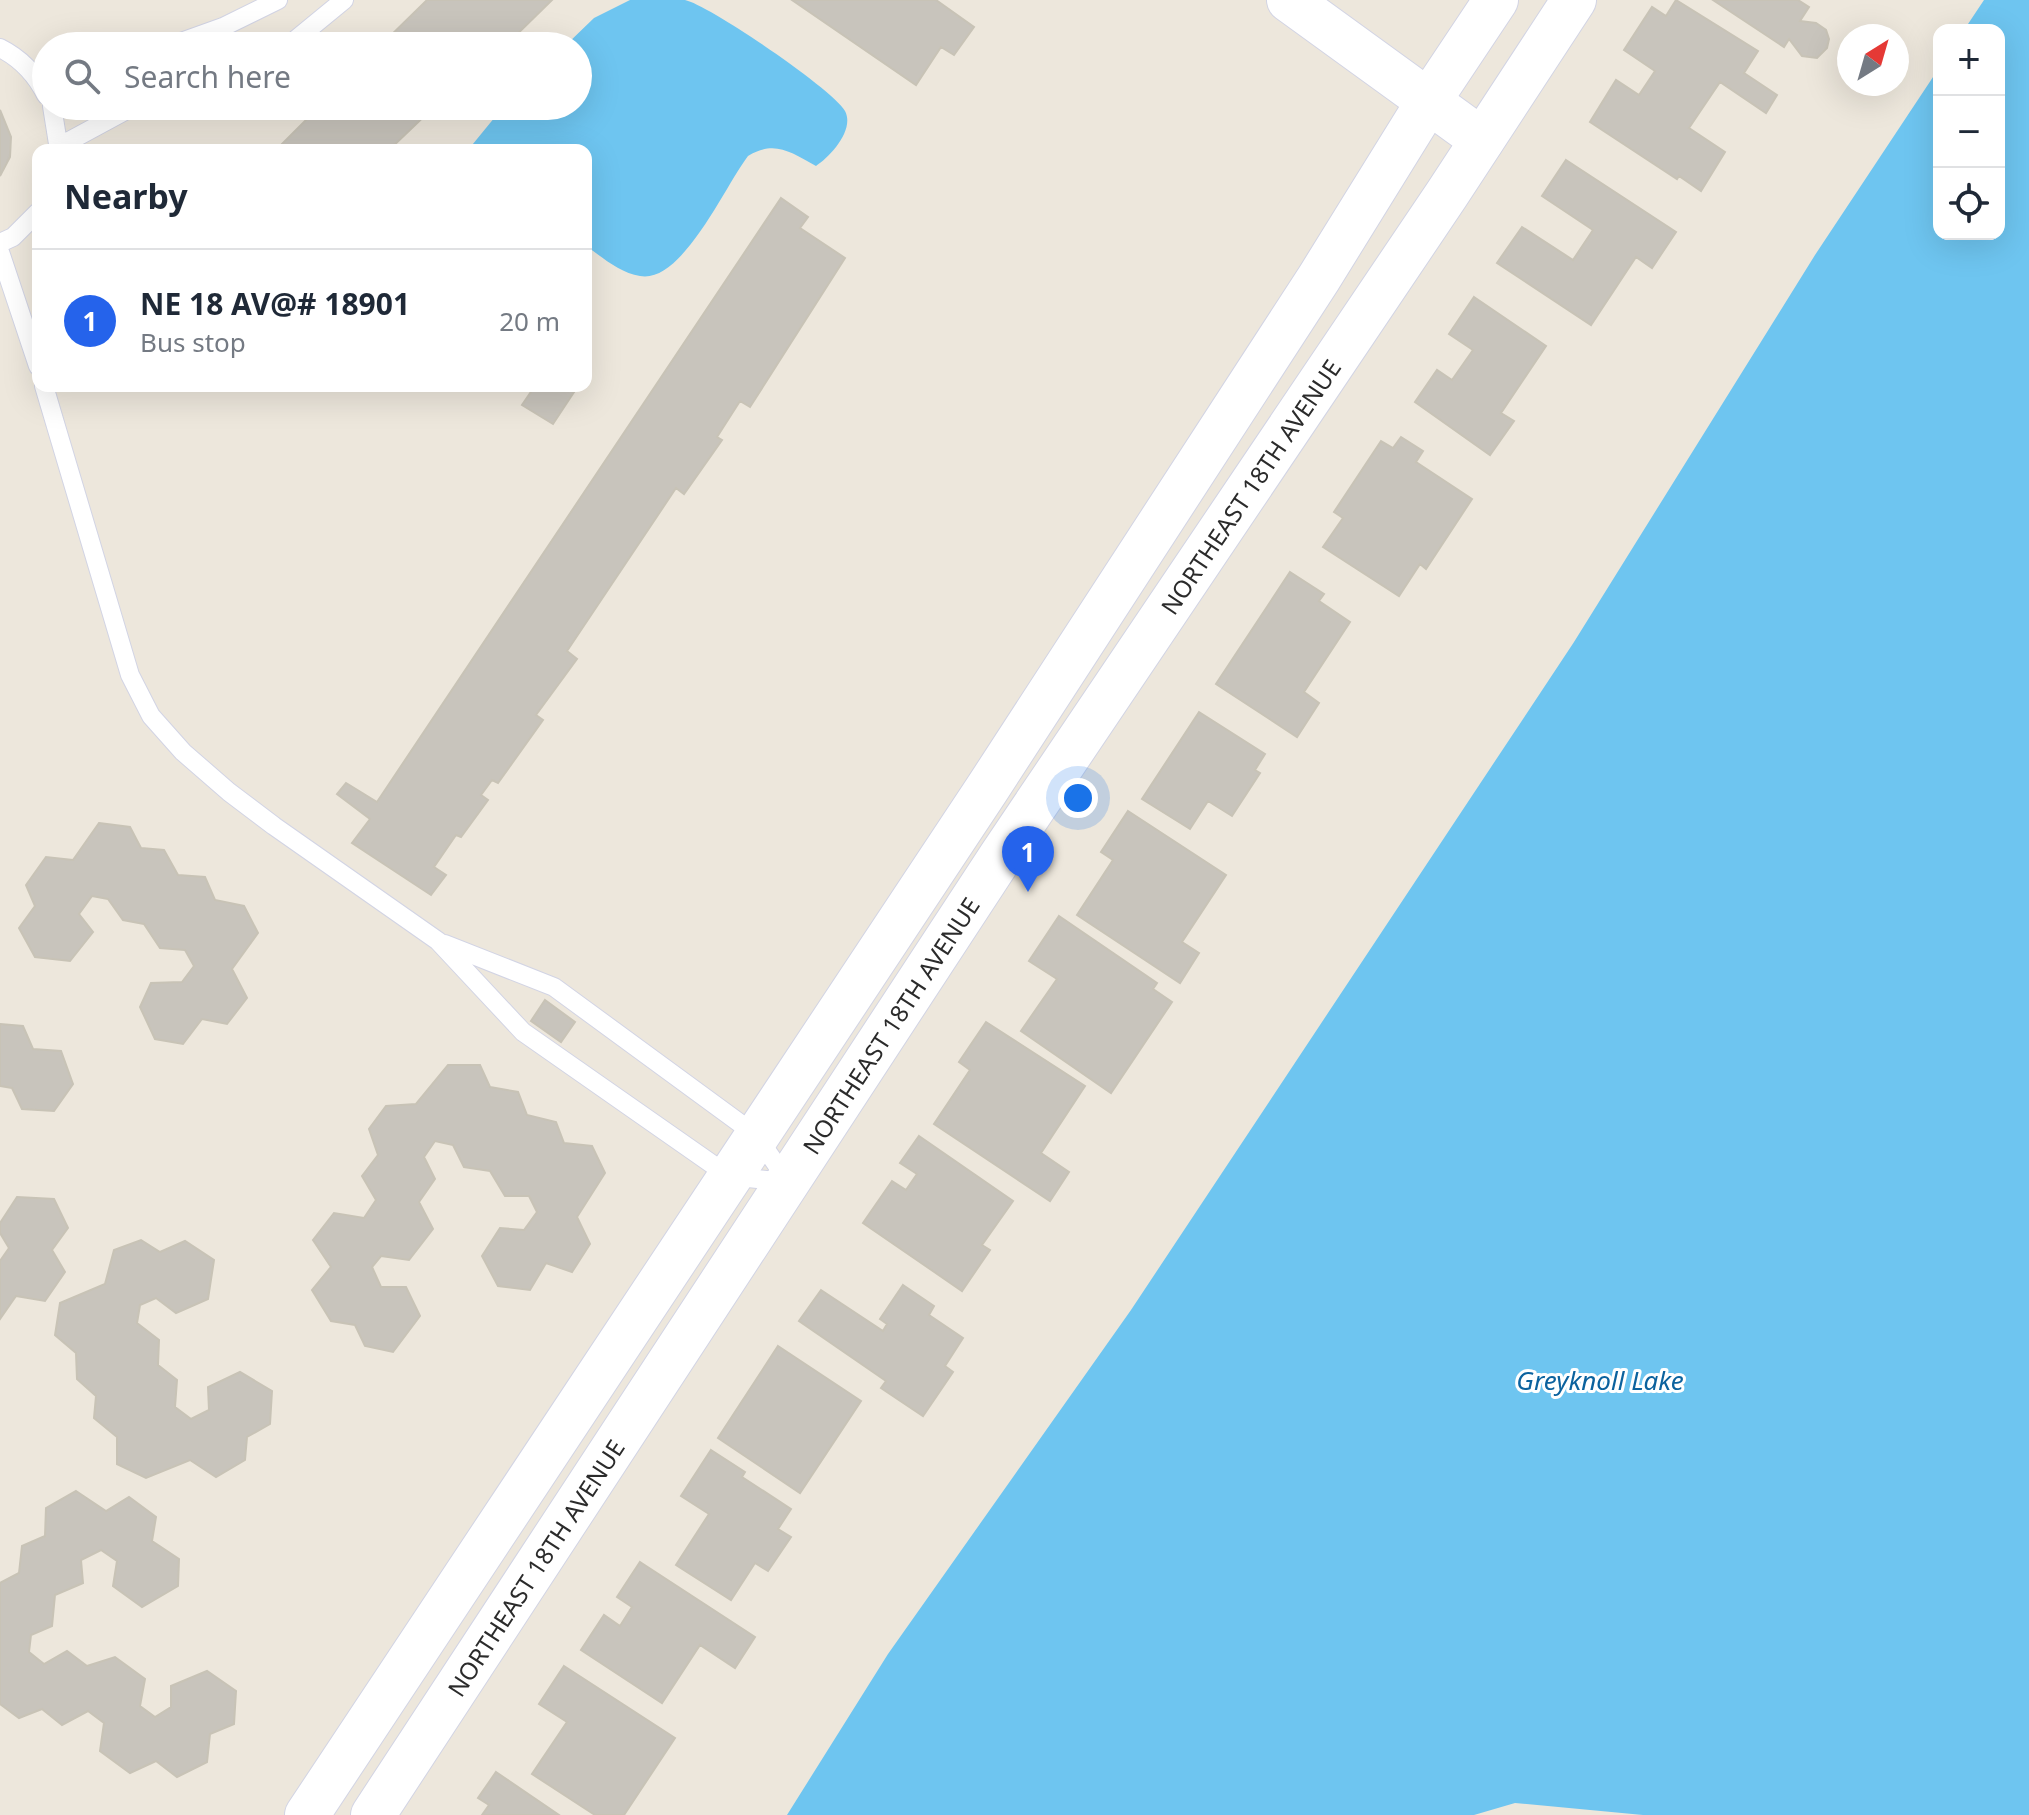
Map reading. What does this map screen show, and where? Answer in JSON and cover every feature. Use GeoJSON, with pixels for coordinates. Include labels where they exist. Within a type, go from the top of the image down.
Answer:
{"type":"FeatureCollection","features":[{"type":"Feature","properties":{"kind":"street"},"geometry":{"type":"LineString","coordinates":[[1289,0],[1482,140]]}},
{"type":"Feature","properties":{"kind":"street","name":"NORTHEAST 18TH AVENUE"},"geometry":{"type":"LineString","coordinates":[[373,1815],[729,1176],[1110,601],[1496,0]]}},
{"type":"Feature","properties":{"kind":"street","name":"NORTHEAST 18TH AVENUE"},"geometry":{"type":"LineString","coordinates":[[307,1815],[788,1182],[1048,786],[1574,0]]}},
{"type":"Feature","properties":{"kind":"lane"},"geometry":{"type":"LineString","coordinates":[[209,32],[278,0]]}},
{"type":"Feature","properties":{"kind":"lane"},"geometry":{"type":"LineString","coordinates":[[305,32],[344,0]]}},
{"type":"Feature","properties":{"kind":"lane"},"geometry":{"type":"LineString","coordinates":[[0,48],[32,74]]}},
{"type":"Feature","properties":{"kind":"lane"},"geometry":{"type":"LineString","coordinates":[[55,120],[59,144]]}},
{"type":"Feature","properties":{"kind":"lane"},"geometry":{"type":"LineString","coordinates":[[67,144],[109,120]]}},
{"type":"Feature","properties":{"kind":"lane"},"geometry":{"type":"LineString","coordinates":[[0,243],[13,237],[32,218]]}},
{"type":"Feature","properties":{"kind":"lane"},"geometry":{"type":"LineString","coordinates":[[0,252],[32,348]]}},
{"type":"Feature","properties":{"kind":"lane"},"geometry":{"type":"LineString","coordinates":[[46,392],[130,675],[151,716],[183,752],[229,792],[438,941],[523,1032],[729,1176],[788,1182]]}},
{"type":"Feature","properties":{"kind":"lane"},"geometry":{"type":"LineString","coordinates":[[438,941],[554,987],[756,1135],[788,1182]]}},
{"type":"Feature","properties":{"kind":"water"},"geometry":{"type":"Polygon","coordinates":[[[630,0],[685,0],[698,5],[796,68],[836,100],[847,118],[844,134],[828,156],[816,166],[775,148],[748,156],[701,230],[671,265],[656,274],[640,276],[618,268],[592,250],[592,144],[473,144],[493,120],[592,120],[592,32],[580,32],[594,18],[630,0]]]}},
{"type":"Feature","properties":{"kind":"water","name":"Greyknoll Lake"},"geometry":{"type":"Polygon","coordinates":[[[1984,0],[2029,0],[2029,1815],[1643,1815],[1515,1803],[1474,1815],[787,1815],[888,1654],[1131,1310],[1574,642],[1815,255],[1933,77],[1933,240],[2005,240],[2005,24],[1968,24],[1984,0]]]}},
{"type":"Feature","properties":{"kind":"building"},"geometry":{"type":"Polygon","coordinates":[[[427,0],[552,0],[519,32],[394,32],[427,0]]]}},
{"type":"Feature","properties":{"kind":"building"},"geometry":{"type":"Polygon","coordinates":[[[792,0],[936,0],[974,27],[954,55],[941,47],[916,85],[792,0]]]}},
{"type":"Feature","properties":{"kind":"building"},"geometry":{"type":"Polygon","coordinates":[[[1676,0],[1758,51],[1744,73],[1777,95],[1766,113],[1720,82],[1689,128],[1725,152],[1701,191],[1679,176],[1677,179],[1590,122],[1616,80],[1639,95],[1655,71],[1624,50],[1652,7],[1666,16],[1676,0]]]}},
{"type":"Feature","properties":{"kind":"building"},"geometry":{"type":"Polygon","coordinates":[[[1713,0],[1798,0],[1809,7],[1800,21],[1816,23],[1826,30],[1829,39],[1827,48],[1817,58],[1802,56],[1789,39],[1784,47],[1713,0]]]}},
{"type":"Feature","properties":{"kind":"building"},"geometry":{"type":"Polygon","coordinates":[[[0,110],[11,137],[10,157],[0,176],[0,110]]]}},
{"type":"Feature","properties":{"kind":"building"},"geometry":{"type":"Polygon","coordinates":[[[306,120],[420,120],[395,144],[282,144],[306,120]]]}},
{"type":"Feature","properties":{"kind":"building"},"geometry":{"type":"Polygon","coordinates":[[[1566,160],[1676,232],[1652,268],[1636,257],[1591,325],[1497,263],[1522,227],[1573,260],[1593,230],[1542,196],[1566,160]]]}},
{"type":"Feature","properties":{"kind":"building"},"geometry":{"type":"Polygon","coordinates":[[[781,198],[808,217],[800,228],[845,258],[750,407],[740,401],[717,437],[722,440],[684,494],[676,488],[567,651],[577,659],[536,715],[543,720],[498,783],[492,780],[481,795],[488,800],[461,837],[456,835],[434,867],[446,875],[431,895],[352,843],[370,819],[337,794],[346,783],[377,802],[781,198]]]}},
{"type":"Feature","properties":{"kind":"building"},"geometry":{"type":"Polygon","coordinates":[[[1474,297],[1546,346],[1501,413],[1514,421],[1490,455],[1415,402],[1437,370],[1452,380],[1473,350],[1449,334],[1474,297]]]}},
{"type":"Feature","properties":{"kind":"building"},"geometry":{"type":"Polygon","coordinates":[[[531,392],[574,392],[553,424],[522,405],[531,392]]]}},
{"type":"Feature","properties":{"kind":"building"},"geometry":{"type":"Polygon","coordinates":[[[1401,437],[1423,451],[1416,462],[1472,499],[1426,569],[1420,564],[1399,596],[1323,547],[1343,518],[1334,512],[1381,441],[1393,448],[1401,437]]]}},
{"type":"Feature","properties":{"kind":"building"},"geometry":{"type":"Polygon","coordinates":[[[1290,572],[1324,594],[1319,601],[1350,622],[1304,692],[1319,703],[1297,737],[1216,684],[1290,572]]]}},
{"type":"Feature","properties":{"kind":"building"},"geometry":{"type":"Polygon","coordinates":[[[1199,712],[1265,754],[1255,770],[1260,773],[1232,816],[1208,801],[1190,829],[1142,799],[1199,712]]]}},
{"type":"Feature","properties":{"kind":"building"},"geometry":{"type":"Polygon","coordinates":[[[1128,811],[1226,875],[1182,942],[1199,953],[1180,983],[1077,915],[1113,860],[1101,852],[1128,811]]]}},
{"type":"Feature","properties":{"kind":"building"},"geometry":{"type":"Polygon","coordinates":[[[99,823],[130,827],[141,848],[164,850],[178,875],[205,877],[215,900],[244,906],[258,933],[232,969],[247,998],[227,1024],[202,1019],[183,1044],[155,1039],[140,1007],[151,983],[182,982],[194,966],[185,950],[160,948],[144,924],[123,920],[108,899],[92,896],[79,914],[93,932],[70,961],[35,957],[19,928],[35,906],[26,885],[46,857],[73,860],[99,823]]]}},
{"type":"Feature","properties":{"kind":"building"},"geometry":{"type":"Polygon","coordinates":[[[1059,916],[1157,983],[1153,989],[1172,1002],[1111,1093],[1021,1031],[1057,979],[1029,961],[1059,916]]]}},
{"type":"Feature","properties":{"kind":"building"},"geometry":{"type":"Polygon","coordinates":[[[545,1000],[575,1022],[561,1042],[531,1021],[545,1000]]]}},
{"type":"Feature","properties":{"kind":"building"},"geometry":{"type":"Polygon","coordinates":[[[986,1022],[1085,1086],[1041,1153],[1069,1172],[1050,1201],[934,1124],[970,1070],[959,1062],[986,1022]]]}},
{"type":"Feature","properties":{"kind":"building"},"geometry":{"type":"Polygon","coordinates":[[[0,1024],[23,1026],[33,1049],[61,1051],[73,1084],[54,1111],[22,1109],[12,1088],[0,1086],[0,1024]]]}},
{"type":"Feature","properties":{"kind":"building"},"geometry":{"type":"Polygon","coordinates":[[[448,1065],[480,1065],[490,1087],[518,1092],[527,1115],[556,1122],[564,1143],[592,1146],[605,1173],[577,1217],[590,1244],[572,1272],[546,1263],[530,1290],[498,1286],[482,1256],[500,1228],[524,1230],[537,1212],[529,1196],[505,1196],[490,1171],[464,1167],[453,1145],[435,1141],[424,1157],[435,1179],[419,1202],[433,1229],[409,1260],[381,1256],[372,1267],[381,1287],[406,1287],[420,1316],[393,1352],[365,1346],[355,1325],[331,1321],[312,1290],[331,1267],[313,1240],[334,1213],[364,1218],[376,1200],[362,1176],[378,1155],[369,1129],[386,1106],[416,1104],[448,1065]]]}},
{"type":"Feature","properties":{"kind":"building"},"geometry":{"type":"Polygon","coordinates":[[[919,1136],[1013,1201],[982,1245],[990,1250],[962,1291],[863,1223],[892,1181],[906,1190],[917,1174],[900,1163],[919,1136]]]}},
{"type":"Feature","properties":{"kind":"building"},"geometry":{"type":"Polygon","coordinates":[[[17,1197],[54,1199],[68,1228],[52,1250],[65,1272],[45,1301],[16,1296],[0,1319],[0,1261],[9,1248],[0,1233],[0,1223],[17,1197]]]}},
{"type":"Feature","properties":{"kind":"building"},"geometry":{"type":"Polygon","coordinates":[[[141,1240],[160,1252],[185,1241],[214,1260],[208,1299],[176,1313],[156,1298],[140,1305],[137,1323],[159,1340],[158,1365],[177,1380],[175,1407],[191,1419],[209,1410],[208,1387],[240,1372],[272,1391],[270,1424],[247,1437],[245,1460],[216,1477],[190,1460],[146,1478],[117,1464],[117,1437],[94,1418],[96,1396],[77,1379],[76,1353],[55,1335],[60,1303],[105,1284],[114,1250],[141,1240]]]}},
{"type":"Feature","properties":{"kind":"building"},"geometry":{"type":"Polygon","coordinates":[[[903,1285],[934,1306],[929,1315],[963,1338],[945,1366],[953,1372],[923,1416],[881,1388],[886,1381],[799,1321],[821,1290],[883,1331],[887,1324],[880,1319],[903,1285]]]}},
{"type":"Feature","properties":{"kind":"building"},"geometry":{"type":"Polygon","coordinates":[[[778,1346],[861,1401],[800,1493],[718,1438],[778,1346]]]}},
{"type":"Feature","properties":{"kind":"building"},"geometry":{"type":"Polygon","coordinates":[[[711,1450],[745,1472],[742,1477],[791,1509],[778,1529],[791,1537],[768,1571],[755,1563],[731,1600],[676,1565],[709,1514],[681,1496],[711,1450]]]}},
{"type":"Feature","properties":{"kind":"building"},"geometry":{"type":"Polygon","coordinates":[[[76,1491],[106,1511],[129,1497],[156,1517],[152,1541],[179,1559],[178,1586],[142,1607],[113,1586],[117,1561],[101,1550],[81,1560],[83,1583],[55,1595],[52,1626],[31,1635],[29,1652],[44,1664],[67,1651],[87,1666],[115,1657],[145,1679],[140,1706],[155,1717],[171,1707],[171,1686],[207,1671],[236,1691],[234,1724],[210,1734],[207,1762],[177,1777],[156,1761],[130,1773],[100,1751],[104,1723],[88,1711],[62,1725],[42,1709],[19,1718],[0,1704],[0,1583],[19,1573],[22,1546],[45,1536],[46,1508],[76,1491]]]}},
{"type":"Feature","properties":{"kind":"building"},"geometry":{"type":"Polygon","coordinates":[[[640,1562],[755,1637],[735,1668],[700,1645],[662,1703],[581,1650],[604,1615],[620,1626],[632,1607],[617,1597],[640,1562]]]}},
{"type":"Feature","properties":{"kind":"building"},"geometry":{"type":"Polygon","coordinates":[[[564,1666],[675,1738],[624,1815],[595,1815],[532,1774],[567,1722],[539,1704],[564,1666]]]}},
{"type":"Feature","properties":{"kind":"building"},"geometry":{"type":"Polygon","coordinates":[[[496,1772],[559,1815],[482,1815],[489,1805],[478,1798],[496,1772]]]}},
{"type":"Feature","properties":{"kind":"place","name":"NE 18 AV@# 18901"},"geometry":{"type":"Point","coordinates":[1028,892]}}]}
